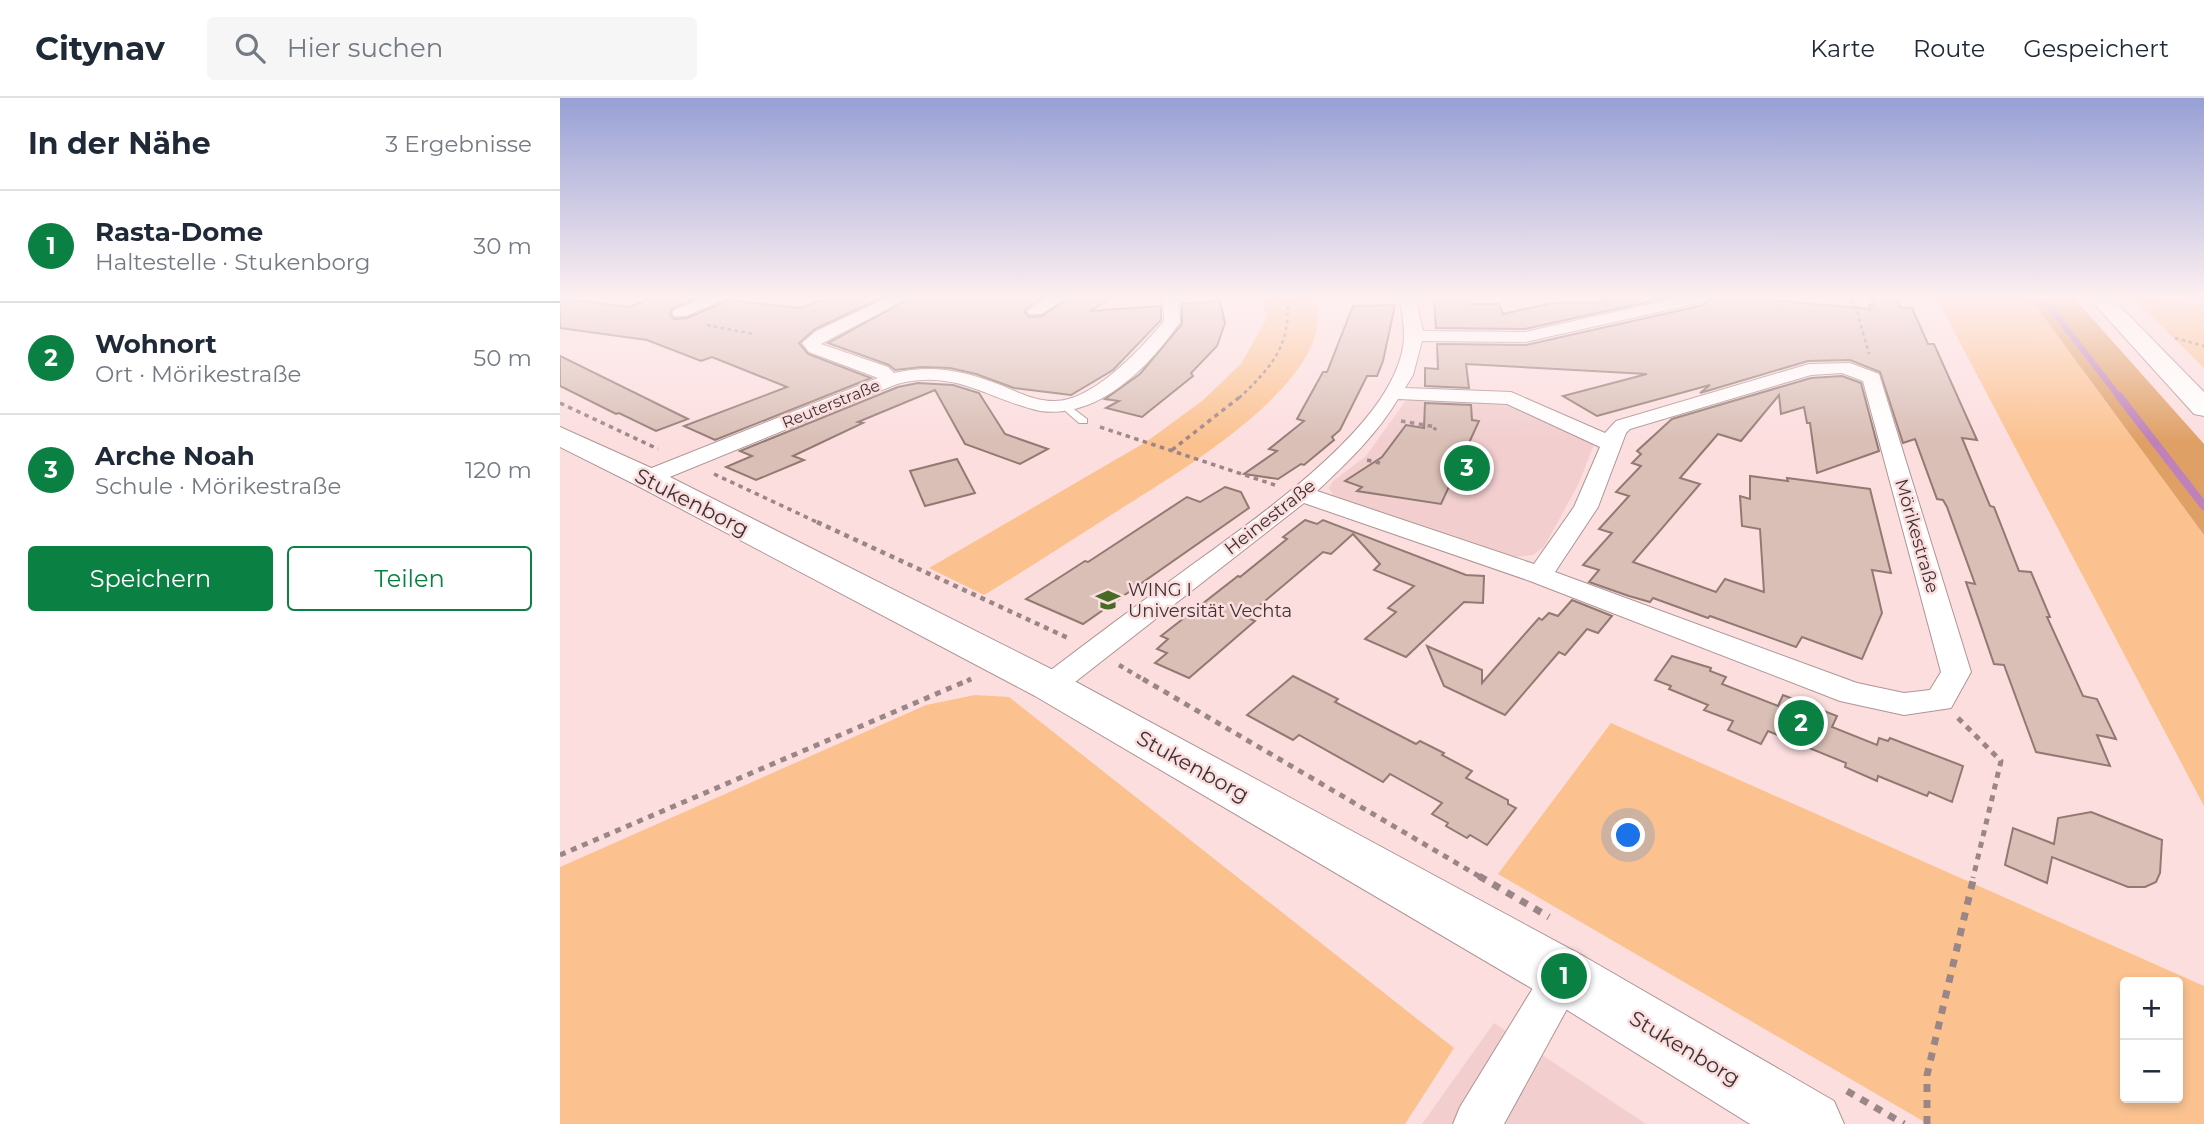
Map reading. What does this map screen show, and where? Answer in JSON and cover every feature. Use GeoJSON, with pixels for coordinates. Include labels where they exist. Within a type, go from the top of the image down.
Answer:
{"type":"FeatureCollection","features":[{"type":"Feature","properties":{"kind":"street"},"geometry":{"type":"LineString","coordinates":[[813,345],[881,371],[890,380]]}},
{"type":"Feature","properties":{"kind":"street"},"geometry":{"type":"LineString","coordinates":[[1067,407],[1082,401],[1112,381],[1153,345]]}},
{"type":"Feature","properties":{"kind":"street","name":"Heinestraße"},"geometry":{"type":"LineString","coordinates":[[1050,686],[1302,494],[1358,440],[1394,393],[1412,345]]}},
{"type":"Feature","properties":{"kind":"street"},"geometry":{"type":"LineString","coordinates":[[2144,345],[2204,408]]}},
{"type":"Feature","properties":{"kind":"street"},"geometry":{"type":"LineString","coordinates":[[1539,575],[1556,556],[1591,500],[1616,430],[1632,421],[1809,370],[1852,368]]}},
{"type":"Feature","properties":{"kind":"street","name":"Mörikestraße"},"geometry":{"type":"LineString","coordinates":[[1852,368],[1871,378],[1956,672],[1940,700]]}},
{"type":"Feature","properties":{"kind":"street","name":"Reuterstraße"},"geometry":{"type":"LineString","coordinates":[[667,470],[890,380],[914,373],[948,374],[1045,406],[1067,407]]}},
{"type":"Feature","properties":{"kind":"street"},"geometry":{"type":"LineString","coordinates":[[1394,393],[1511,398],[1612,444]]}},
{"type":"Feature","properties":{"kind":"street","name":"Stukenborg"},"geometry":{"type":"LineString","coordinates":[[560,436],[667,470],[1564,975],[1811,1124]]}},
{"type":"Feature","properties":{"kind":"street"},"geometry":{"type":"LineString","coordinates":[[1302,494],[1539,575],[1851,692],[1904,704],[1940,700]]}},
{"type":"Feature","properties":{"kind":"street"},"geometry":{"type":"LineString","coordinates":[[1477,1124],[1564,975]]}},
{"type":"Feature","properties":{"kind":"lane"},"geometry":{"type":"LineString","coordinates":[[1067,407],[1083,421]]}},
{"type":"Feature","properties":{"kind":"path"},"geometry":{"type":"LineString","coordinates":[[1171,450],[1226,408],[1272,365],[1280,345]]}},
{"type":"Feature","properties":{"kind":"path"},"geometry":{"type":"LineString","coordinates":[[1852,368],[1870,360],[1866,345]]}},
{"type":"Feature","properties":{"kind":"path"},"geometry":{"type":"LineString","coordinates":[[560,403],[667,470],[1095,651],[1561,923]]}},
{"type":"Feature","properties":{"kind":"path"},"geometry":{"type":"LineString","coordinates":[[1422,424],[1429,415]]}},
{"type":"Feature","properties":{"kind":"path"},"geometry":{"type":"LineString","coordinates":[[1376,417],[1436,426],[1434,430]]}},
{"type":"Feature","properties":{"kind":"path"},"geometry":{"type":"LineString","coordinates":[[1083,421],[1302,494]]}},
{"type":"Feature","properties":{"kind":"path"},"geometry":{"type":"LineString","coordinates":[[560,855],[1008,664]]}},
{"type":"Feature","properties":{"kind":"path"},"geometry":{"type":"LineString","coordinates":[[1927,1124],[1927,1075],[2001,761],[1940,700]]}},
{"type":"Feature","properties":{"kind":"path"},"geometry":{"type":"LineString","coordinates":[[1844,1090],[1903,1124]]}},
{"type":"Feature","properties":{"kind":"shaded area"},"geometry":{"type":"Polygon","coordinates":[[[1252,345],[1310,345],[1304,360],[1279,392],[1208,452],[984,595],[929,568],[1146,442],[1202,401],[1241,364],[1252,345]]]}},
{"type":"Feature","properties":{"kind":"shaded area"},"geometry":{"type":"Polygon","coordinates":[[[1961,345],[2064,345],[2204,535],[2204,806],[1961,345]]]}},
{"type":"Feature","properties":{"kind":"shaded area"},"geometry":{"type":"Polygon","coordinates":[[[2064,345],[2116,345],[2204,444],[2204,535],[2064,345]]]}},
{"type":"Feature","properties":{"kind":"shaded area"},"geometry":{"type":"Polygon","coordinates":[[[2181,345],[2204,345],[2204,368],[2181,345]]]}},
{"type":"Feature","properties":{"kind":"shaded area"},"geometry":{"type":"Polygon","coordinates":[[[1409,396],[1493,398],[1595,442],[1578,485],[1544,547],[1533,555],[1514,557],[1495,553],[1333,496],[1329,488],[1333,481],[1366,456],[1409,396]]]}},
{"type":"Feature","properties":{"kind":"shaded area"},"geometry":{"type":"Polygon","coordinates":[[[975,695],[1009,697],[1454,1048],[1405,1124],[560,1124],[560,867],[926,705],[975,695]]]}},
{"type":"Feature","properties":{"kind":"shaded area"},"geometry":{"type":"Polygon","coordinates":[[[1611,723],[2204,986],[2204,1124],[1928,1124],[1498,874],[1611,723]]]}},
{"type":"Feature","properties":{"kind":"shaded area"},"geometry":{"type":"Polygon","coordinates":[[[1494,1023],[1646,1124],[1422,1124],[1494,1023]]]}},
{"type":"Feature","properties":{"kind":"building"},"geometry":{"type":"Polygon","coordinates":[[[660,345],[801,345],[808,354],[871,378],[715,440],[684,426],[787,387],[712,357],[701,361],[660,345]]]}},
{"type":"Feature","properties":{"kind":"building"},"geometry":{"type":"Polygon","coordinates":[[[833,345],[1137,345],[1113,370],[1071,395],[1014,388],[950,368],[895,370],[889,365],[833,345]]]}},
{"type":"Feature","properties":{"kind":"building"},"geometry":{"type":"Polygon","coordinates":[[[1164,345],[1217,345],[1191,373],[1193,376],[1142,417],[1106,408],[1119,401],[1105,399],[1140,374],[1164,345]]]}},
{"type":"Feature","properties":{"kind":"building"},"geometry":{"type":"Polygon","coordinates":[[[1338,345],[1386,345],[1377,376],[1367,376],[1340,430],[1332,437],[1334,440],[1304,465],[1301,464],[1278,479],[1244,474],[1277,451],[1269,449],[1304,421],[1297,419],[1323,372],[1327,372],[1338,345]]]}},
{"type":"Feature","properties":{"kind":"building"},"geometry":{"type":"Polygon","coordinates":[[[1437,345],[1934,345],[1977,440],[1962,438],[1990,506],[1994,507],[2019,571],[2031,572],[2050,617],[2047,617],[2083,696],[2097,699],[2116,739],[2097,735],[2110,766],[2036,752],[2004,665],[1994,664],[1966,582],[1975,584],[1947,507],[1943,500],[1937,499],[1915,439],[1903,443],[1880,372],[1850,360],[1808,361],[1700,393],[1710,385],[1597,416],[1563,396],[1647,374],[1466,364],[1469,388],[1425,386],[1425,368],[1438,369],[1437,345]]]}},
{"type":"Feature","properties":{"kind":"building"},"geometry":{"type":"Polygon","coordinates":[[[560,356],[688,419],[656,431],[616,414],[560,386],[560,356]]]}},
{"type":"Feature","properties":{"kind":"building"},"geometry":{"type":"Polygon","coordinates":[[[1842,376],[1861,383],[1879,451],[1817,473],[1810,423],[1807,423],[1804,407],[1781,414],[1779,395],[1741,441],[1718,434],[1680,478],[1700,484],[1633,562],[1716,592],[1725,579],[1764,592],[1760,529],[1742,526],[1740,496],[1750,499],[1750,476],[1870,489],[1891,573],[1872,570],[1882,613],[1862,659],[1802,637],[1796,647],[1653,598],[1650,602],[1589,582],[1599,570],[1583,565],[1612,533],[1599,529],[1629,496],[1616,492],[1641,466],[1632,463],[1641,454],[1637,451],[1672,419],[1811,378],[1842,376]]]}},
{"type":"Feature","properties":{"kind":"building"},"geometry":{"type":"Polygon","coordinates":[[[918,383],[953,385],[979,393],[1005,434],[1048,449],[1020,464],[965,444],[935,390],[858,422],[863,423],[793,456],[804,460],[756,480],[726,467],[752,456],[740,451],[898,387],[918,383]]]}},
{"type":"Feature","properties":{"kind":"building"},"geometry":{"type":"Polygon","coordinates":[[[1425,403],[1471,405],[1472,420],[1479,421],[1441,504],[1357,491],[1362,487],[1345,481],[1382,457],[1406,425],[1424,428],[1425,403]]]}},
{"type":"Feature","properties":{"kind":"building"},"geometry":{"type":"Polygon","coordinates":[[[957,459],[975,493],[925,506],[910,471],[957,459]]]}},
{"type":"Feature","properties":{"kind":"building"},"geometry":{"type":"Polygon","coordinates":[[[1225,487],[1241,492],[1249,508],[1083,624],[1026,599],[1187,497],[1200,502],[1225,487]]]}},
{"type":"Feature","properties":{"kind":"building"},"geometry":{"type":"Polygon","coordinates":[[[1305,520],[1317,524],[1323,520],[1466,575],[1484,576],[1483,603],[1464,602],[1406,657],[1365,639],[1396,612],[1388,608],[1414,586],[1374,570],[1380,564],[1353,534],[1331,554],[1323,552],[1246,617],[1255,621],[1189,678],[1155,663],[1167,653],[1157,649],[1168,639],[1161,636],[1240,577],[1287,539],[1283,537],[1305,520]]]}},
{"type":"Feature","properties":{"kind":"building"},"geometry":{"type":"Polygon","coordinates":[[[1572,600],[1612,616],[1598,633],[1587,629],[1565,655],[1559,652],[1505,715],[1444,686],[1427,646],[1482,670],[1482,683],[1539,618],[1542,620],[1549,613],[1558,616],[1572,600]]]}},
{"type":"Feature","properties":{"kind":"building"},"geometry":{"type":"Polygon","coordinates":[[[1672,656],[1711,668],[1710,671],[1726,677],[1722,684],[1778,706],[1783,695],[1837,716],[1832,727],[1877,745],[1879,738],[1888,741],[1890,738],[1963,766],[1952,802],[1929,792],[1927,796],[1878,776],[1877,781],[1845,767],[1846,763],[1768,731],[1761,744],[1728,730],[1733,721],[1704,710],[1708,705],[1669,689],[1671,686],[1655,680],[1672,656]]]}},
{"type":"Feature","properties":{"kind":"building"},"geometry":{"type":"Polygon","coordinates":[[[1293,676],[1338,699],[1335,702],[1416,744],[1420,741],[1444,753],[1442,755],[1472,771],[1466,778],[1508,800],[1508,804],[1516,808],[1487,845],[1446,826],[1448,823],[1432,814],[1442,803],[1390,774],[1383,782],[1299,735],[1293,740],[1247,715],[1293,676]]]}},
{"type":"Feature","properties":{"kind":"building"},"geometry":{"type":"Polygon","coordinates":[[[2091,812],[2162,840],[2160,873],[2156,882],[2145,887],[2128,887],[2052,857],[2047,883],[2005,865],[2013,828],[2054,844],[2058,818],[2091,812]]]}},
{"type":"Feature","properties":{"kind":"waterway"},"geometry":{"type":"LineString","coordinates":[[2079,345],[2120,398]]}},
{"type":"Feature","properties":{"kind":"waterway"},"geometry":{"type":"LineString","coordinates":[[2119,396],[2204,506]]}},
{"type":"Feature","properties":{"kind":"place","name":"Arche Noah"},"geometry":{"type":"Point","coordinates":[1467,468]}},
{"type":"Feature","properties":{"kind":"place","name":"WING I Universität Vechta"},"geometry":{"type":"Point","coordinates":[1108,600]}},
{"type":"Feature","properties":{"kind":"place","name":"Wohnort"},"geometry":{"type":"Point","coordinates":[1801,723]}},
{"type":"Feature","properties":{"kind":"place","name":"Rasta-Dome"},"geometry":{"type":"Point","coordinates":[1564,976]}}]}
